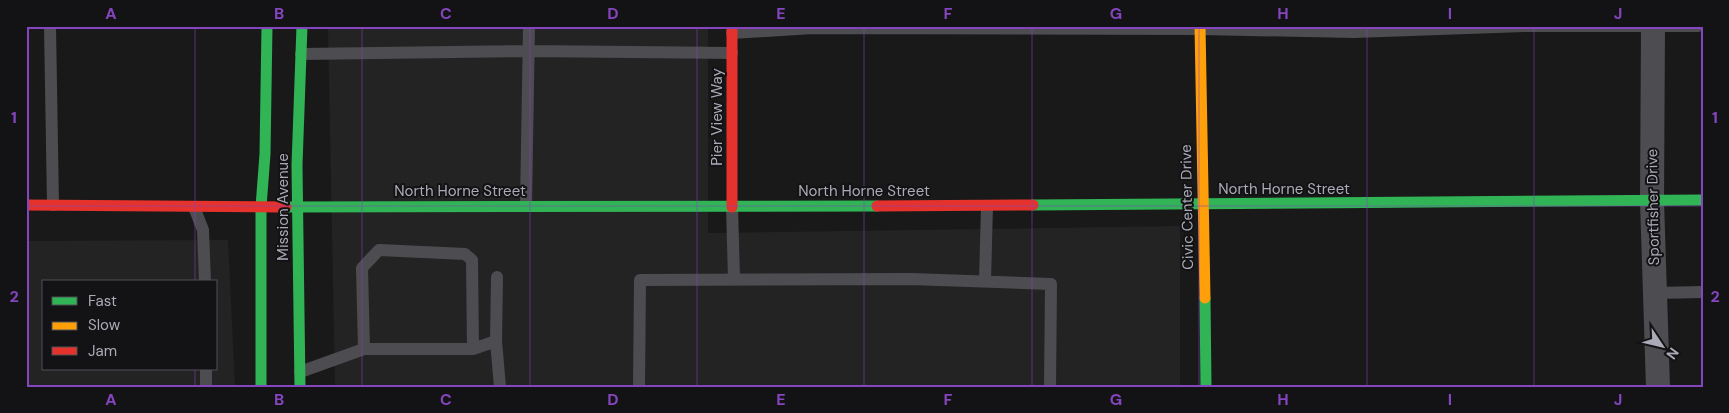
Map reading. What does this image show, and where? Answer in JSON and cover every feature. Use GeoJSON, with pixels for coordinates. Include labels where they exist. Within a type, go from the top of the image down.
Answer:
{"type":"FeatureCollection","features":[{"type":"Feature","properties":{"kind":"street","name":"Mission Avenue"},"geometry":{"type":"LineString","coordinates":[[261,387],[261,207],[265,154],[267,26]]}},
{"type":"Feature","properties":{"kind":"street","name":"Mission Avenue"},"geometry":{"type":"LineString","coordinates":[[300,387],[296,165],[302,26]]}},
{"type":"Feature","properties":{"kind":"street","name":"Sportfisher Drive"},"geometry":{"type":"LineString","coordinates":[[1653,27],[1652,201],[1658,387]]}},
{"type":"Feature","properties":{"kind":"street","name":"Civic Center Drive"},"geometry":{"type":"LineString","coordinates":[[1200,28],[1206,387]]}},
{"type":"Feature","properties":{"kind":"street","name":"Pier View Way"},"geometry":{"type":"LineString","coordinates":[[732,30],[732,207]]}},
{"type":"Feature","properties":{"kind":"street","name":"North Horne Street"},"geometry":{"type":"LineString","coordinates":[[26,204],[194,207],[732,207],[1703,200]]}},
{"type":"Feature","properties":{"kind":"lane"},"geometry":{"type":"LineString","coordinates":[[50,26],[53,205]]}},
{"type":"Feature","properties":{"kind":"lane"},"geometry":{"type":"LineString","coordinates":[[526,206],[529,26]]}},
{"type":"Feature","properties":{"kind":"lane"},"geometry":{"type":"LineString","coordinates":[[732,30],[813,28],[1200,28],[1354,32],[1524,26],[1698,26]]}},
{"type":"Feature","properties":{"kind":"lane"},"geometry":{"type":"LineString","coordinates":[[301,54],[530,51],[732,52]]}},
{"type":"Feature","properties":{"kind":"lane"},"geometry":{"type":"LineString","coordinates":[[985,281],[987,206]]}},
{"type":"Feature","properties":{"kind":"lane"},"geometry":{"type":"LineString","coordinates":[[194,207],[203,230],[205,280]]}},
{"type":"Feature","properties":{"kind":"lane"},"geometry":{"type":"LineString","coordinates":[[732,207],[734,279]]}},
{"type":"Feature","properties":{"kind":"lane"},"geometry":{"type":"LineString","coordinates":[[364,349],[362,268],[379,250],[465,254],[472,260],[473,349]]}},
{"type":"Feature","properties":{"kind":"lane"},"geometry":{"type":"LineString","coordinates":[[498,277],[496,341],[500,387]]}},
{"type":"Feature","properties":{"kind":"lane"},"geometry":{"type":"LineString","coordinates":[[640,387],[640,280],[911,278],[1051,284],[1050,387]]}},
{"type":"Feature","properties":{"kind":"lane"},"geometry":{"type":"LineString","coordinates":[[1655,293],[1703,292]]}},
{"type":"Feature","properties":{"kind":"lane"},"geometry":{"type":"LineString","coordinates":[[300,372],[364,349],[473,349],[496,341]]}},
{"type":"Feature","properties":{"kind":"lane"},"geometry":{"type":"LineString","coordinates":[[206,370],[206,387]]}},
{"type":"Feature","properties":{"kind":"shaded area"},"geometry":{"type":"Polygon","coordinates":[[[328,26],[708,26],[708,233],[1180,226],[1180,387],[335,387],[328,26]]]}},
{"type":"Feature","properties":{"kind":"shaded area"},"geometry":{"type":"Polygon","coordinates":[[[228,240],[235,387],[26,387],[26,241],[228,240]]]}},
{"type":"Feature","properties":{"kind":"traffic: fast"},"geometry":{"type":"LineString","coordinates":[[261,387],[261,207],[265,154],[267,26]]}},
{"type":"Feature","properties":{"kind":"traffic: fast"},"geometry":{"type":"LineString","coordinates":[[300,387],[297,165],[302,26]]}},
{"type":"Feature","properties":{"kind":"traffic: fast"},"geometry":{"type":"LineString","coordinates":[[1033,205],[1703,200]]}},
{"type":"Feature","properties":{"kind":"traffic: fast"},"geometry":{"type":"LineString","coordinates":[[286,207],[877,206]]}},
{"type":"Feature","properties":{"kind":"traffic: fast"},"geometry":{"type":"LineString","coordinates":[[1205,298],[1206,387]]}},
{"type":"Feature","properties":{"kind":"traffic: slow"},"geometry":{"type":"LineString","coordinates":[[1200,26],[1205,298]]}},
{"type":"Feature","properties":{"kind":"traffic: jam"},"geometry":{"type":"LineString","coordinates":[[732,26],[732,207]]}},
{"type":"Feature","properties":{"kind":"traffic: jam"},"geometry":{"type":"LineString","coordinates":[[26,205],[286,207]]}},
{"type":"Feature","properties":{"kind":"traffic: jam"},"geometry":{"type":"LineString","coordinates":[[877,206],[1033,205]]}}]}
